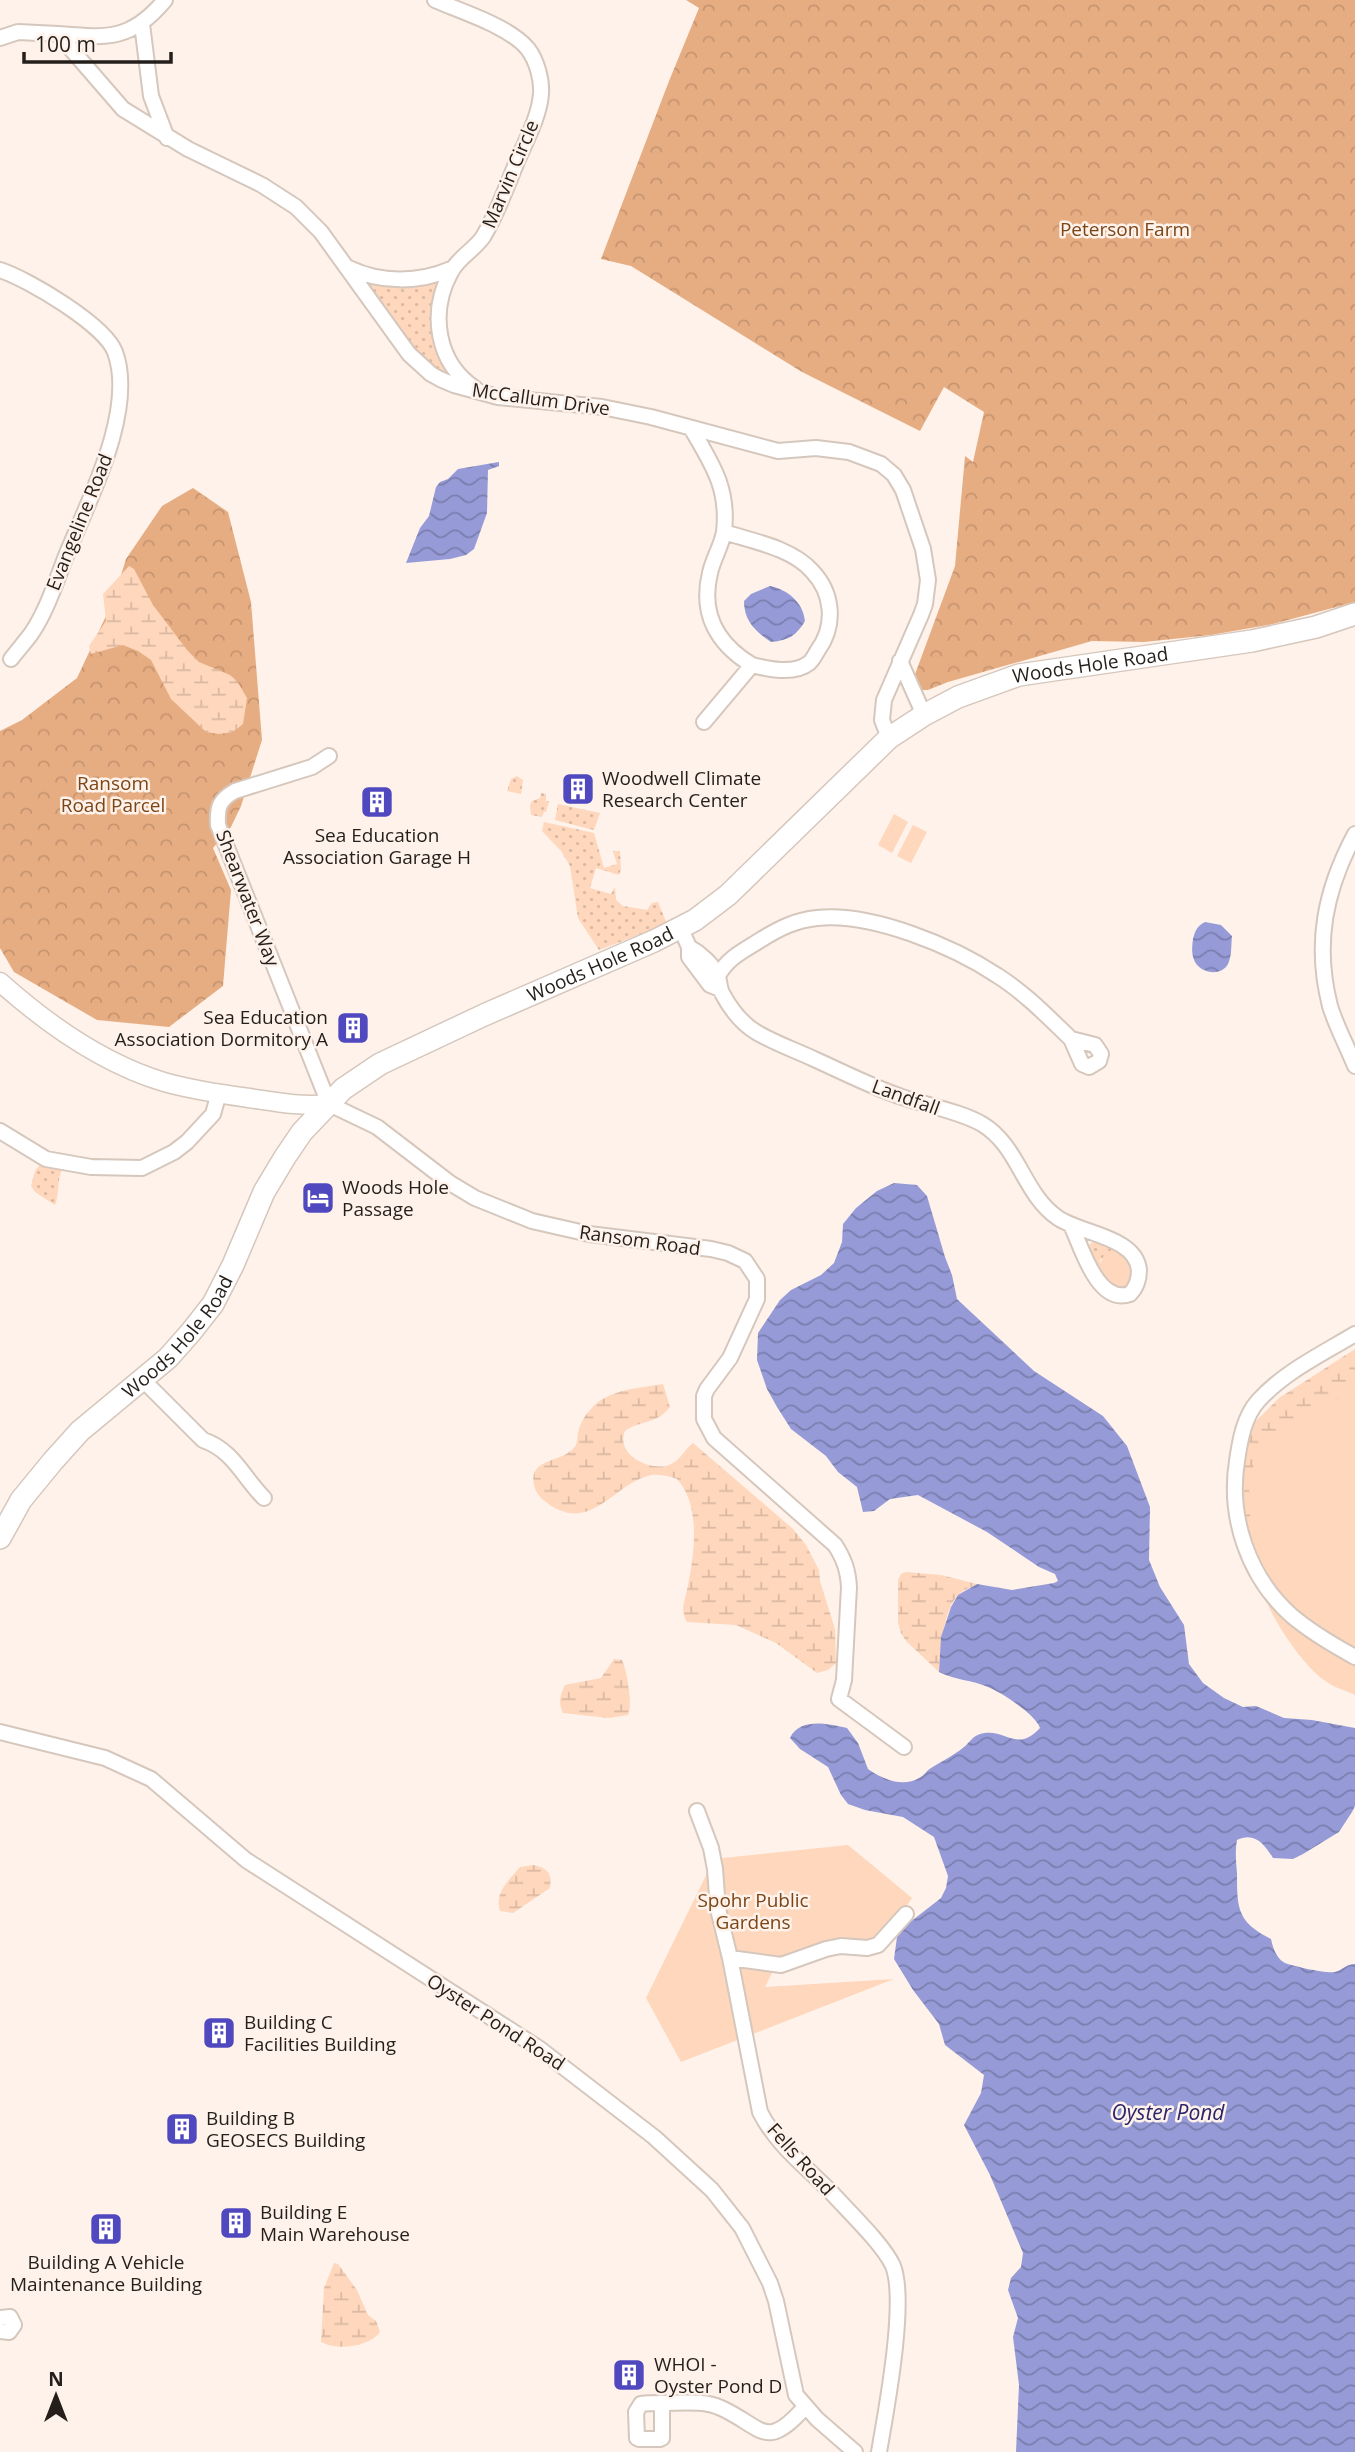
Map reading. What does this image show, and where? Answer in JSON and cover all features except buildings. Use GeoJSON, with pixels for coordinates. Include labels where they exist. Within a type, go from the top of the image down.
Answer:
{"type":"FeatureCollection","features":[{"type":"Feature","properties":{"kind":"highway","name":"Woods Hole Road"},"geometry":{"type":"LineString","coordinates":[[0,1538],[22,1500],[52,1461],[80,1431],[168,1358],[213,1304],[264,1192],[302,1132],[343,1089],[380,1064],[484,1014],[685,938],[889,738],[958,697],[1020,675],[1252,641],[1316,627],[1355,614]]}},
{"type":"Feature","properties":{"kind":"main road","name":"Ransom Road"},"geometry":{"type":"LineString","coordinates":[[0,982],[59,1028],[118,1063],[166,1083],[305,1106],[329,1104]]}},
{"type":"Feature","properties":{"kind":"street"},"geometry":{"type":"LineString","coordinates":[[0,38],[18,32],[104,37],[118,34],[142,24],[165,0]]}},
{"type":"Feature","properties":{"kind":"street","name":"Marvin Circle"},"geometry":{"type":"LineString","coordinates":[[435,0],[508,33],[527,49],[540,76],[541,96],[534,121],[492,220],[482,238],[452,270],[439,308],[439,339],[454,368],[469,385],[481,393]]}},
{"type":"Feature","properties":{"kind":"street"},"geometry":{"type":"LineString","coordinates":[[142,24],[151,96],[167,138]]}},
{"type":"Feature","properties":{"kind":"street","name":"McCallum Drive"},"geometry":{"type":"LineString","coordinates":[[58,34],[123,109],[167,138],[282,197],[315,226],[348,267],[397,339],[422,366],[447,382],[498,397],[602,407],[778,451],[816,448],[849,452],[881,464],[894,475],[911,511],[923,549],[928,580],[925,604],[887,690],[881,711],[889,738]]}},
{"type":"Feature","properties":{"kind":"street"},"geometry":{"type":"LineString","coordinates":[[348,267],[368,275],[397,279],[420,278],[452,270]]}},
{"type":"Feature","properties":{"kind":"street","name":"Evangeline Road"},"geometry":{"type":"LineString","coordinates":[[0,270],[46,292],[105,337],[115,353],[121,378],[119,405],[104,466],[42,613],[32,632],[11,659]]}},
{"type":"Feature","properties":{"kind":"street"},"geometry":{"type":"LineString","coordinates":[[691,428],[717,472],[725,497],[724,532],[721,547],[710,571],[707,593],[709,614],[719,636],[734,654],[752,665],[767,669],[792,669],[809,663],[827,636],[831,617],[830,606],[813,571],[798,559],[724,532]]}},
{"type":"Feature","properties":{"kind":"street"},"geometry":{"type":"LineString","coordinates":[[900,661],[924,715]]}},
{"type":"Feature","properties":{"kind":"street"},"geometry":{"type":"LineString","coordinates":[[704,722],[752,665]]}},
{"type":"Feature","properties":{"kind":"street","name":"Shearwater Way"},"geometry":{"type":"LineString","coordinates":[[329,755],[312,767],[235,791],[224,797],[217,809],[218,825],[329,1104]]}},
{"type":"Feature","properties":{"kind":"street"},"geometry":{"type":"LineString","coordinates":[[1355,834],[1338,866],[1324,918],[1323,972],[1331,1009],[1355,1066]]}},
{"type":"Feature","properties":{"kind":"street"},"geometry":{"type":"LineString","coordinates":[[719,983],[729,960],[781,928],[818,917],[859,920],[925,938],[965,956],[1014,987],[1071,1040]]}},
{"type":"Feature","properties":{"kind":"street","name":"Landfall"},"geometry":{"type":"LineString","coordinates":[[685,938],[689,957],[710,985],[719,983],[734,1012],[758,1033],[883,1090],[982,1125],[1008,1149],[1038,1200],[1053,1214],[1072,1227],[1114,1241],[1132,1253],[1137,1261],[1139,1278],[1130,1294],[1118,1297],[1105,1290],[1072,1227]]}},
{"type":"Feature","properties":{"kind":"street"},"geometry":{"type":"LineString","coordinates":[[0,1130],[46,1159],[91,1167],[142,1168],[174,1152],[187,1142],[213,1114],[219,1093]]}},
{"type":"Feature","properties":{"kind":"street","name":"Ransom Road"},"geometry":{"type":"LineString","coordinates":[[329,1104],[377,1127],[475,1198],[532,1221],[589,1234],[728,1253],[750,1266],[757,1279],[757,1299],[730,1358],[707,1389],[704,1396],[704,1419],[714,1438],[835,1545],[848,1572],[849,1587],[844,1680],[839,1699],[904,1747]]}},
{"type":"Feature","properties":{"kind":"street"},"geometry":{"type":"LineString","coordinates":[[1355,1334],[1277,1382],[1256,1403],[1240,1438],[1234,1493],[1239,1532],[1267,1588],[1289,1614],[1355,1657]]}},
{"type":"Feature","properties":{"kind":"street"},"geometry":{"type":"LineString","coordinates":[[142,1379],[203,1440],[217,1444],[236,1461],[252,1486],[264,1498]]}},
{"type":"Feature","properties":{"kind":"street","name":"Oyster Pond Road"},"geometry":{"type":"LineString","coordinates":[[0,1732],[104,1758],[151,1779],[246,1860],[540,2049],[654,2137],[712,2190],[749,2239],[776,2301],[796,2395],[805,2407],[855,2452]]}},
{"type":"Feature","properties":{"kind":"street","name":"Fells Road"},"geometry":{"type":"LineString","coordinates":[[697,1811],[715,1869],[718,1909],[760,2112],[767,2125],[878,2245],[892,2263],[896,2277],[893,2361],[879,2452]]}},
{"type":"Feature","properties":{"kind":"street"},"geometry":{"type":"LineString","coordinates":[[730,1958],[781,1965],[841,1946],[873,1947],[878,1945],[906,1914]]}},
{"type":"Feature","properties":{"kind":"street"},"geometry":{"type":"LineString","coordinates":[[0,2318],[10,2317],[14,2325],[9,2332],[0,2330]]}},
{"type":"Feature","properties":{"kind":"street"},"geometry":{"type":"LineString","coordinates":[[662,2403],[714,2405],[753,2430],[770,2435],[786,2430],[805,2407]]}},
{"type":"Feature","properties":{"kind":"green space","name":"Peterson Farm"},"geometry":{"type":"Polygon","coordinates":[[[686,0],[1355,0],[1355,602],[1273,624],[1211,635],[1144,642],[1092,641],[928,690],[919,690],[914,677],[955,566],[965,456],[973,462],[984,412],[944,387],[920,431],[802,372],[631,266],[601,259],[699,8],[686,0]]]}},
{"type":"Feature","properties":{"kind":"green space"},"geometry":{"type":"Polygon","coordinates":[[[369,280],[432,280],[439,284],[435,308],[457,379],[428,363],[405,340],[365,286],[369,280]]]}},
{"type":"Feature","properties":{"kind":"green space","name":"Ransom Road Parcel"},"geometry":{"type":"Polygon","coordinates":[[[193,488],[228,512],[251,602],[262,740],[241,806],[231,827],[213,848],[231,890],[223,986],[169,1027],[97,1020],[14,972],[0,948],[0,731],[22,720],[77,678],[113,601],[126,559],[162,506],[193,488]]]}},
{"type":"Feature","properties":{"kind":"green space"},"geometry":{"type":"Polygon","coordinates":[[[129,566],[134,569],[153,605],[187,650],[199,662],[230,675],[237,681],[247,698],[243,724],[233,732],[206,732],[171,699],[151,660],[138,651],[123,645],[91,654],[89,646],[106,621],[103,594],[129,566]]]}},
{"type":"Feature","properties":{"kind":"green space"},"geometry":{"type":"Polygon","coordinates":[[[517,776],[523,780],[521,794],[507,791],[511,779],[517,776]]]}},
{"type":"Feature","properties":{"kind":"green space"},"geometry":{"type":"Polygon","coordinates":[[[541,793],[546,794],[546,801],[549,801],[546,812],[542,817],[531,815],[530,805],[532,801],[540,798],[541,793]]]}},
{"type":"Feature","properties":{"kind":"green space"},"geometry":{"type":"Polygon","coordinates":[[[558,804],[600,813],[594,830],[555,820],[558,804]]]}},
{"type":"Feature","properties":{"kind":"green space"},"geometry":{"type":"Polygon","coordinates":[[[894,814],[908,822],[892,853],[878,845],[894,814]]]}},
{"type":"Feature","properties":{"kind":"green space"},"geometry":{"type":"Polygon","coordinates":[[[544,822],[594,833],[604,868],[617,864],[613,851],[620,851],[619,875],[596,868],[590,888],[611,894],[615,887],[616,900],[623,906],[647,910],[652,903],[658,902],[667,924],[599,950],[578,918],[570,866],[561,851],[542,831],[544,822]]]}},
{"type":"Feature","properties":{"kind":"green space"},"geometry":{"type":"Polygon","coordinates":[[[913,825],[927,832],[911,863],[897,856],[913,825]]]}},
{"type":"Feature","properties":{"kind":"green space"},"geometry":{"type":"Polygon","coordinates":[[[43,1161],[63,1167],[55,1205],[35,1192],[31,1186],[35,1171],[43,1161]]]}},
{"type":"Feature","properties":{"kind":"green space"},"geometry":{"type":"Polygon","coordinates":[[[1097,1239],[1127,1255],[1100,1259],[1101,1274],[1086,1247],[1097,1239]]]}},
{"type":"Feature","properties":{"kind":"green space"},"geometry":{"type":"Polygon","coordinates":[[[1114,1252],[1127,1255],[1132,1276],[1130,1286],[1120,1292],[1101,1274],[1099,1266],[1104,1255],[1114,1252]]]}},
{"type":"Feature","properties":{"kind":"green space"},"geometry":{"type":"Polygon","coordinates":[[[1355,1349],[1355,1633],[1256,1552],[1246,1534],[1239,1509],[1245,1432],[1279,1398],[1355,1349]]]}},
{"type":"Feature","properties":{"kind":"green space"},"geometry":{"type":"Polygon","coordinates":[[[663,1384],[670,1407],[654,1420],[625,1431],[623,1439],[629,1454],[652,1466],[669,1465],[693,1443],[793,1529],[806,1545],[819,1570],[835,1629],[836,1663],[828,1670],[817,1673],[776,1643],[736,1625],[687,1622],[683,1606],[694,1547],[693,1517],[685,1490],[677,1479],[651,1475],[637,1480],[600,1505],[574,1513],[559,1510],[542,1499],[537,1492],[534,1485],[536,1469],[571,1451],[576,1445],[582,1421],[598,1403],[624,1391],[663,1384]]]}},
{"type":"Feature","properties":{"kind":"green space"},"geometry":{"type":"Polygon","coordinates":[[[1355,1389],[1355,1695],[1333,1686],[1318,1675],[1294,1648],[1273,1614],[1264,1597],[1254,1566],[1249,1495],[1254,1465],[1274,1440],[1299,1421],[1355,1389]]]}},
{"type":"Feature","properties":{"kind":"green space"},"geometry":{"type":"Polygon","coordinates":[[[906,1572],[941,1575],[977,1584],[957,1596],[948,1612],[939,1672],[901,1633],[898,1623],[898,1580],[901,1574],[906,1572]]]}},
{"type":"Feature","properties":{"kind":"green space"},"geometry":{"type":"Polygon","coordinates":[[[614,1659],[622,1660],[626,1672],[630,1696],[628,1715],[609,1718],[563,1713],[560,1699],[565,1685],[601,1678],[614,1659]]]}},
{"type":"Feature","properties":{"kind":"green space","name":"Spohr Public Gardens"},"geometry":{"type":"Polygon","coordinates":[[[848,1845],[912,1898],[888,1934],[859,1949],[778,1961],[765,1987],[894,1979],[681,2062],[646,1998],[714,1859],[848,1845]]]}},
{"type":"Feature","properties":{"kind":"green space"},"geometry":{"type":"Polygon","coordinates":[[[533,1865],[548,1872],[550,1888],[513,1913],[500,1911],[499,1898],[507,1882],[520,1867],[533,1865]]]}},
{"type":"Feature","properties":{"kind":"green space"},"geometry":{"type":"Polygon","coordinates":[[[334,2263],[338,2264],[357,2290],[368,2315],[376,2321],[380,2332],[361,2344],[344,2347],[321,2342],[324,2288],[334,2263]]]}},
{"type":"Feature","properties":{"kind":"water"},"geometry":{"type":"Polygon","coordinates":[[[499,462],[499,466],[488,470],[487,513],[474,549],[466,555],[450,559],[406,563],[420,528],[429,516],[436,487],[440,482],[448,479],[458,469],[499,462]]]}},
{"type":"Feature","properties":{"kind":"water"},"geometry":{"type":"Polygon","coordinates":[[[770,586],[783,590],[794,598],[804,614],[805,621],[791,636],[771,642],[752,625],[746,614],[744,601],[751,594],[770,586]]]}},
{"type":"Feature","properties":{"kind":"water"},"geometry":{"type":"Polygon","coordinates":[[[1205,922],[1221,925],[1232,936],[1229,961],[1221,971],[1206,971],[1198,966],[1194,959],[1194,936],[1198,927],[1205,922]]]}},
{"type":"Feature","properties":{"kind":"water","name":"Oyster Pond"},"geometry":{"type":"Polygon","coordinates":[[[894,1183],[917,1185],[927,1196],[957,1299],[1034,1371],[1103,1416],[1127,1446],[1150,1507],[1149,1560],[1160,1587],[1184,1625],[1189,1664],[1203,1683],[1243,1707],[1256,1706],[1284,1718],[1355,1728],[1355,1806],[1339,1832],[1293,1859],[1273,1858],[1263,1844],[1249,1837],[1237,1840],[1236,1852],[1241,1913],[1251,1926],[1271,1939],[1275,1952],[1282,1961],[1302,1968],[1331,1972],[1355,1964],[1355,2452],[1016,2452],[1019,2385],[1013,2337],[1018,2318],[1008,2290],[1011,2278],[1021,2267],[1023,2253],[990,2175],[964,2125],[981,2093],[984,2075],[945,2045],[939,2024],[894,1959],[897,1937],[909,1923],[941,1898],[948,1876],[934,1837],[903,1817],[848,1804],[828,1767],[800,1749],[790,1738],[795,1731],[808,1725],[824,1724],[847,1728],[858,1743],[868,1769],[886,1779],[906,1782],[921,1777],[980,1734],[1024,1739],[1040,1728],[1025,1711],[994,1690],[939,1672],[941,1637],[958,1595],[977,1584],[1012,1590],[1054,1583],[1058,1581],[1055,1574],[1039,1567],[987,1532],[918,1495],[890,1499],[874,1511],[863,1512],[857,1487],[838,1472],[826,1456],[791,1429],[767,1389],[757,1360],[758,1333],[780,1300],[791,1290],[821,1275],[834,1263],[842,1242],[843,1224],[856,1208],[877,1191],[894,1183]]]}},
{"type":"Feature","properties":{"kind":"place","name":"Woodwell Climate Research Center"},"geometry":{"type":"Point","coordinates":[578,789]}},
{"type":"Feature","properties":{"kind":"place","name":"Sea Education Association Garage H"},"geometry":{"type":"Point","coordinates":[377,802]}},
{"type":"Feature","properties":{"kind":"place","name":"Sea Education Association Dormitory A"},"geometry":{"type":"Point","coordinates":[353,1028]}},
{"type":"Feature","properties":{"kind":"place","name":"Woods Hole Passage"},"geometry":{"type":"Point","coordinates":[318,1198]}},
{"type":"Feature","properties":{"kind":"place","name":"Building C Facilities Building"},"geometry":{"type":"Point","coordinates":[219,2033]}},
{"type":"Feature","properties":{"kind":"place","name":"Building B GEOSECS Building"},"geometry":{"type":"Point","coordinates":[182,2129]}},
{"type":"Feature","properties":{"kind":"place","name":"Building E Main Warehouse"},"geometry":{"type":"Point","coordinates":[236,2223]}},
{"type":"Feature","properties":{"kind":"place","name":"Building A Vehicle Maintenance Building"},"geometry":{"type":"Point","coordinates":[106,2229]}},
{"type":"Feature","properties":{"kind":"place","name":"WHOI - Oyster Pond D"},"geometry":{"type":"Point","coordinates":[629,2375]}}]}
